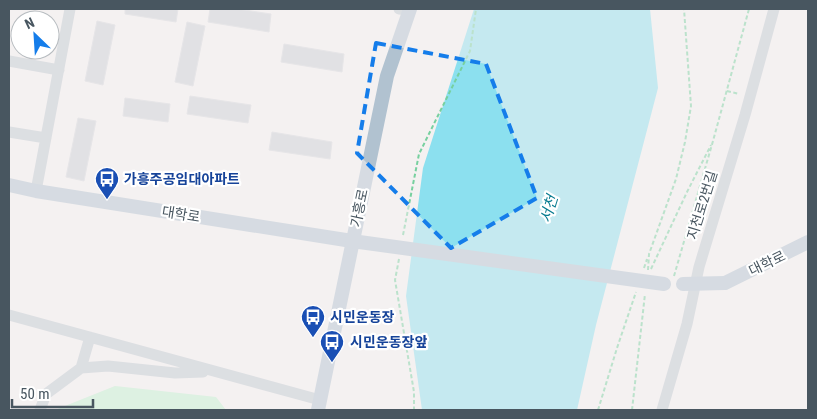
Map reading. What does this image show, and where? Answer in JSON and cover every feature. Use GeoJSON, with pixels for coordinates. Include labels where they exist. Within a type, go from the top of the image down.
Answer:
{"type":"FeatureCollection","features":[{"type":"Feature","properties":{"kind":"main road","name":"가흥로"},"geometry":{"type":"LineString","coordinates":[[319,405],[387,76],[406,9]]}},
{"type":"Feature","properties":{"kind":"main road","name":"대학로"},"geometry":{"type":"LineString","coordinates":[[9,186],[352,241],[673,284],[725,283],[808,242]]}},
{"type":"Feature","properties":{"kind":"street"},"geometry":{"type":"LineString","coordinates":[[36,191],[70,9]]}},
{"type":"Feature","properties":{"kind":"street","name":"지천로2번길"},"geometry":{"type":"LineString","coordinates":[[662,410],[687,324],[699,267],[750,97],[774,9]]}},
{"type":"Feature","properties":{"kind":"street"},"geometry":{"type":"LineString","coordinates":[[9,61],[59,70]]}},
{"type":"Feature","properties":{"kind":"street"},"geometry":{"type":"LineString","coordinates":[[9,132],[46,138]]}},
{"type":"Feature","properties":{"kind":"street"},"geometry":{"type":"LineString","coordinates":[[9,315],[214,371],[319,405]]}},
{"type":"Feature","properties":{"kind":"street"},"geometry":{"type":"LineString","coordinates":[[81,368],[90,337]]}},
{"type":"Feature","properties":{"kind":"street"},"geometry":{"type":"LineString","coordinates":[[40,410],[46,394],[81,368],[108,366],[175,373],[214,371]]}},
{"type":"Feature","properties":{"kind":"path"},"geometry":{"type":"LineString","coordinates":[[402,241],[419,154],[470,51],[476,9]]}},
{"type":"Feature","properties":{"kind":"path"},"geometry":{"type":"LineString","coordinates":[[643,273],[676,179],[691,106],[684,9]]}},
{"type":"Feature","properties":{"kind":"path"},"geometry":{"type":"LineString","coordinates":[[673,284],[749,9]]}},
{"type":"Feature","properties":{"kind":"path"},"geometry":{"type":"LineString","coordinates":[[727,91],[750,97]]}},
{"type":"Feature","properties":{"kind":"path"},"geometry":{"type":"LineString","coordinates":[[649,254],[649,270],[713,141]]}},
{"type":"Feature","properties":{"kind":"path"},"geometry":{"type":"LineString","coordinates":[[400,251],[394,280],[414,392],[414,410]]}},
{"type":"Feature","properties":{"kind":"path"},"geometry":{"type":"LineString","coordinates":[[632,410],[646,287]]}},
{"type":"Feature","properties":{"kind":"path"},"geometry":{"type":"LineString","coordinates":[[598,410],[636,291]]}},
{"type":"Feature","properties":{"kind":"highlighted area"},"geometry":{"type":"Polygon","coordinates":[[[376,43],[486,64],[537,198],[451,248],[357,153],[376,43]]]}},
{"type":"Feature","properties":{"kind":"green space"},"geometry":{"type":"Polygon","coordinates":[[[115,386],[216,397],[226,410],[55,410],[115,386]]]}},
{"type":"Feature","properties":{"kind":"water","name":"서천"},"geometry":{"type":"Polygon","coordinates":[[[474,9],[650,9],[658,88],[596,325],[577,410],[422,410],[406,296],[423,168],[474,9]]]}},
{"type":"Feature","properties":{"kind":"building"},"geometry":{"type":"Polygon","coordinates":[[[125,9],[178,9],[176,22],[125,14],[125,9]]]}},
{"type":"Feature","properties":{"kind":"building"},"geometry":{"type":"Polygon","coordinates":[[[210,9],[238,9],[271,14],[269,32],[208,22],[210,9]]]}},
{"type":"Feature","properties":{"kind":"building"},"geometry":{"type":"Polygon","coordinates":[[[97,21],[115,25],[103,85],[85,81],[97,21]]]}},
{"type":"Feature","properties":{"kind":"building"},"geometry":{"type":"Polygon","coordinates":[[[187,22],[205,26],[193,86],[175,82],[187,22]]]}},
{"type":"Feature","properties":{"kind":"building"},"geometry":{"type":"Polygon","coordinates":[[[284,44],[344,54],[342,72],[281,62],[284,44]]]}},
{"type":"Feature","properties":{"kind":"building"},"geometry":{"type":"Polygon","coordinates":[[[190,96],[251,105],[248,123],[187,114],[190,96]]]}},
{"type":"Feature","properties":{"kind":"building"},"geometry":{"type":"Polygon","coordinates":[[[125,98],[170,104],[168,122],[123,116],[125,98]]]}},
{"type":"Feature","properties":{"kind":"building"},"geometry":{"type":"Polygon","coordinates":[[[78,118],[96,121],[84,181],[66,177],[78,118]]]}},
{"type":"Feature","properties":{"kind":"building"},"geometry":{"type":"Polygon","coordinates":[[[272,132],[332,142],[330,159],[269,150],[272,132]]]}},
{"type":"Feature","properties":{"kind":"place","name":"가흥주공임대아파트"},"geometry":{"type":"Point","coordinates":[107,200]}},
{"type":"Feature","properties":{"kind":"place","name":"시민운동장"},"geometry":{"type":"Point","coordinates":[313,338]}},
{"type":"Feature","properties":{"kind":"place","name":"시민운동장앞"},"geometry":{"type":"Point","coordinates":[332,363]}}]}
